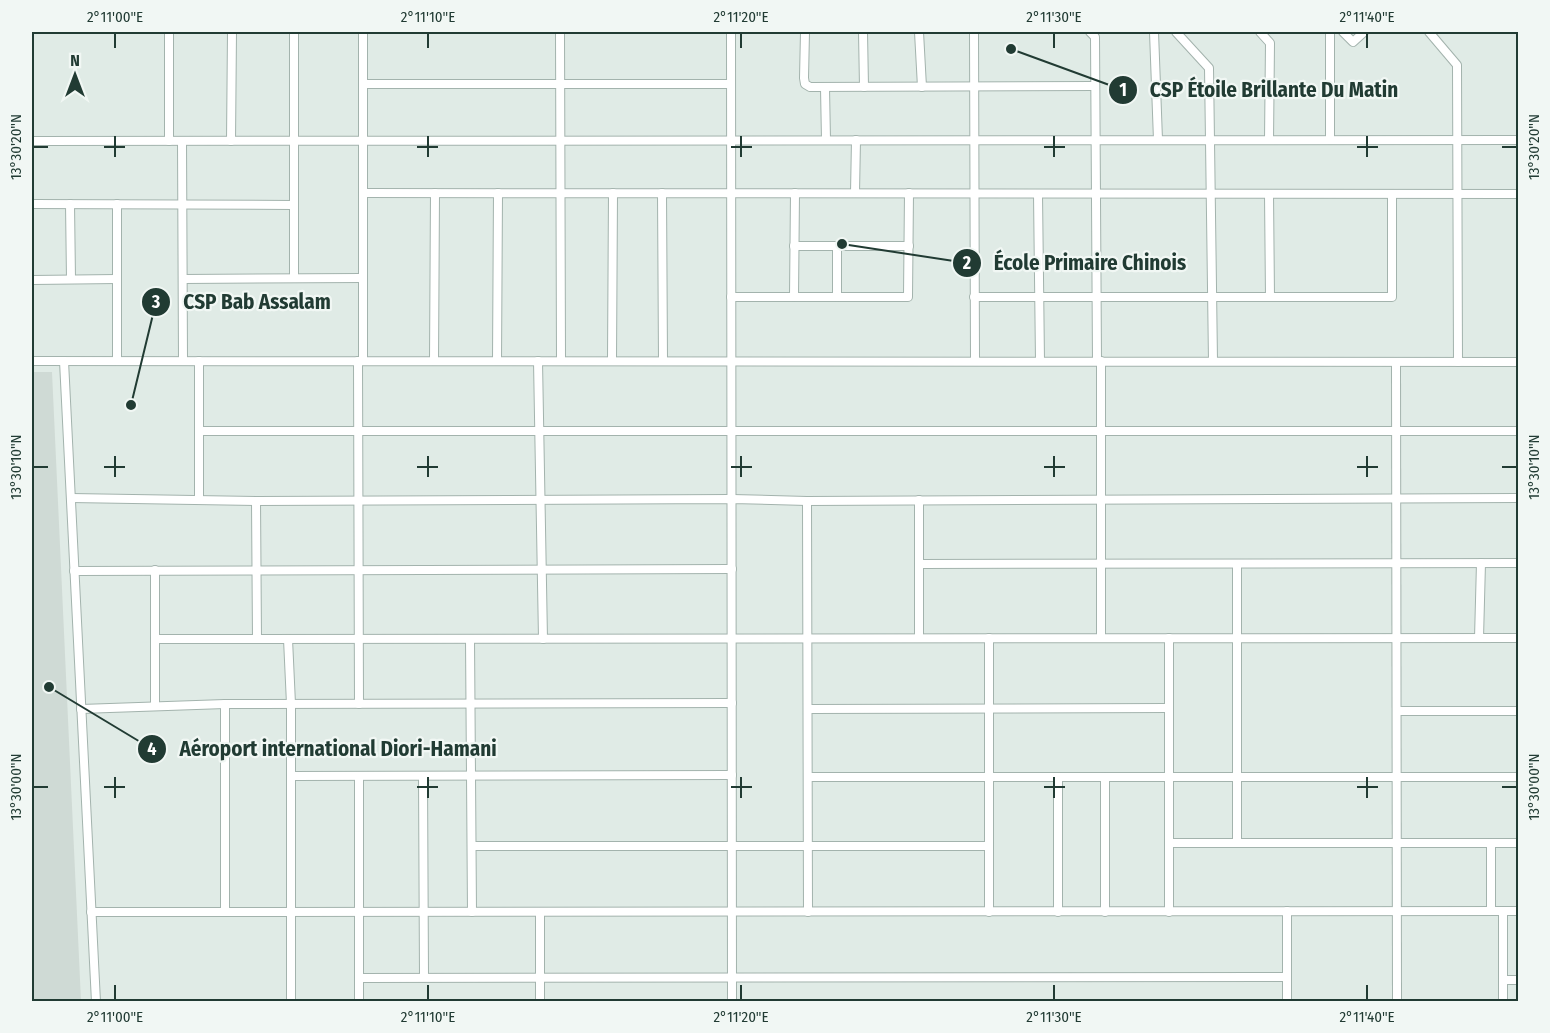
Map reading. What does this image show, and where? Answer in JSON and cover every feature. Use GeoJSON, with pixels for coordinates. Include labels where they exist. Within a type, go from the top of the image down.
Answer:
{"type":"FeatureCollection","features":[{"type":"Feature","properties":{"kind":"street"},"geometry":{"type":"LineString","coordinates":[[169,32],[169,141]]}},
{"type":"Feature","properties":{"kind":"street"},"geometry":{"type":"LineString","coordinates":[[231,141],[232,32]]}},
{"type":"Feature","properties":{"kind":"street"},"geometry":{"type":"LineString","coordinates":[[294,32],[294,278]]}},
{"type":"Feature","properties":{"kind":"street"},"geometry":{"type":"LineString","coordinates":[[359,704],[358,431],[363,278],[363,32]]}},
{"type":"Feature","properties":{"kind":"street"},"geometry":{"type":"LineString","coordinates":[[560,32],[561,360]]}},
{"type":"Feature","properties":{"kind":"street"},"geometry":{"type":"LineString","coordinates":[[731,32],[732,1002]]}},
{"type":"Feature","properties":{"kind":"street"},"geometry":{"type":"LineString","coordinates":[[805,32],[805,84],[810,87],[1095,86]]}},
{"type":"Feature","properties":{"kind":"street"},"geometry":{"type":"LineString","coordinates":[[863,32],[864,87]]}},
{"type":"Feature","properties":{"kind":"street"},"geometry":{"type":"LineString","coordinates":[[919,32],[922,87]]}},
{"type":"Feature","properties":{"kind":"street"},"geometry":{"type":"LineString","coordinates":[[974,32],[975,361]]}},
{"type":"Feature","properties":{"kind":"street"},"geometry":{"type":"LineString","coordinates":[[1090,32],[1095,37],[1096,297],[1101,431],[1101,638]]}},
{"type":"Feature","properties":{"kind":"street"},"geometry":{"type":"LineString","coordinates":[[1154,32],[1158,140]]}},
{"type":"Feature","properties":{"kind":"street"},"geometry":{"type":"LineString","coordinates":[[1176,32],[1209,68],[1213,361]]}},
{"type":"Feature","properties":{"kind":"street"},"geometry":{"type":"LineString","coordinates":[[1260,32],[1270,43],[1269,140]]}},
{"type":"Feature","properties":{"kind":"street"},"geometry":{"type":"LineString","coordinates":[[1330,32],[1330,140]]}},
{"type":"Feature","properties":{"kind":"street"},"geometry":{"type":"LineString","coordinates":[[1343,32],[1353,42],[1364,32]]}},
{"type":"Feature","properties":{"kind":"street"},"geometry":{"type":"LineString","coordinates":[[1429,32],[1457,65],[1458,362]]}},
{"type":"Feature","properties":{"kind":"street"},"geometry":{"type":"LineString","coordinates":[[363,84],[731,84]]}},
{"type":"Feature","properties":{"kind":"street"},"geometry":{"type":"LineString","coordinates":[[825,88],[826,140]]}},
{"type":"Feature","properties":{"kind":"street"},"geometry":{"type":"LineString","coordinates":[[855,194],[856,140]]}},
{"type":"Feature","properties":{"kind":"street"},"geometry":{"type":"LineString","coordinates":[[32,141],[1518,140]]}},
{"type":"Feature","properties":{"kind":"street"},"geometry":{"type":"LineString","coordinates":[[182,141],[183,361]]}},
{"type":"Feature","properties":{"kind":"street"},"geometry":{"type":"LineString","coordinates":[[363,193],[1518,194]]}},
{"type":"Feature","properties":{"kind":"street"},"geometry":{"type":"LineString","coordinates":[[434,360],[435,193]]}},
{"type":"Feature","properties":{"kind":"street"},"geometry":{"type":"LineString","coordinates":[[497,360],[498,193]]}},
{"type":"Feature","properties":{"kind":"street"},"geometry":{"type":"LineString","coordinates":[[612,193],[612,360]]}},
{"type":"Feature","properties":{"kind":"street"},"geometry":{"type":"LineString","coordinates":[[662,193],[663,360]]}},
{"type":"Feature","properties":{"kind":"street"},"geometry":{"type":"LineString","coordinates":[[794,297],[795,194]]}},
{"type":"Feature","properties":{"kind":"street"},"geometry":{"type":"LineString","coordinates":[[731,297],[908,297],[909,194]]}},
{"type":"Feature","properties":{"kind":"street"},"geometry":{"type":"LineString","coordinates":[[1038,194],[1040,361]]}},
{"type":"Feature","properties":{"kind":"street"},"geometry":{"type":"LineString","coordinates":[[1269,194],[1270,297]]}},
{"type":"Feature","properties":{"kind":"street"},"geometry":{"type":"LineString","coordinates":[[974,297],[1392,297],[1392,194]]}},
{"type":"Feature","properties":{"kind":"street"},"geometry":{"type":"LineString","coordinates":[[32,204],[294,205]]}},
{"type":"Feature","properties":{"kind":"street"},"geometry":{"type":"LineString","coordinates":[[70,204],[71,279]]}},
{"type":"Feature","properties":{"kind":"street"},"geometry":{"type":"LineString","coordinates":[[117,204],[117,361]]}},
{"type":"Feature","properties":{"kind":"street"},"geometry":{"type":"LineString","coordinates":[[794,246],[909,246]]}},
{"type":"Feature","properties":{"kind":"street"},"geometry":{"type":"LineString","coordinates":[[837,246],[837,297]]}},
{"type":"Feature","properties":{"kind":"street"},"geometry":{"type":"LineString","coordinates":[[183,279],[363,278]]}},
{"type":"Feature","properties":{"kind":"street"},"geometry":{"type":"LineString","coordinates":[[32,280],[117,279]]}},
{"type":"Feature","properties":{"kind":"street"},"geometry":{"type":"LineString","coordinates":[[32,361],[1518,362]]}},
{"type":"Feature","properties":{"kind":"street"},"geometry":{"type":"LineString","coordinates":[[64,361],[96,1002]]}},
{"type":"Feature","properties":{"kind":"street"},"geometry":{"type":"LineString","coordinates":[[199,361],[199,499]]}},
{"type":"Feature","properties":{"kind":"street"},"geometry":{"type":"LineString","coordinates":[[538,361],[543,639]]}},
{"type":"Feature","properties":{"kind":"street"},"geometry":{"type":"LineString","coordinates":[[1396,362],[1397,1002]]}},
{"type":"Feature","properties":{"kind":"street"},"geometry":{"type":"LineString","coordinates":[[199,432],[1518,430]]}},
{"type":"Feature","properties":{"kind":"street"},"geometry":{"type":"LineString","coordinates":[[71,498],[256,501],[1518,498]]}},
{"type":"Feature","properties":{"kind":"street"},"geometry":{"type":"LineString","coordinates":[[256,501],[257,639]]}},
{"type":"Feature","properties":{"kind":"street"},"geometry":{"type":"LineString","coordinates":[[807,501],[808,912]]}},
{"type":"Feature","properties":{"kind":"street"},"geometry":{"type":"LineString","coordinates":[[919,501],[919,638]]}},
{"type":"Feature","properties":{"kind":"street"},"geometry":{"type":"LineString","coordinates":[[1479,638],[1481,563]]}},
{"type":"Feature","properties":{"kind":"street"},"geometry":{"type":"LineString","coordinates":[[919,564],[1518,563]]}},
{"type":"Feature","properties":{"kind":"street"},"geometry":{"type":"LineString","coordinates":[[1237,564],[1237,843]]}},
{"type":"Feature","properties":{"kind":"street"},"geometry":{"type":"LineString","coordinates":[[74,571],[732,569]]}},
{"type":"Feature","properties":{"kind":"street"},"geometry":{"type":"LineString","coordinates":[[155,570],[155,706]]}},
{"type":"Feature","properties":{"kind":"street"},"geometry":{"type":"LineString","coordinates":[[989,638],[989,912]]}},
{"type":"Feature","properties":{"kind":"street"},"geometry":{"type":"LineString","coordinates":[[1169,638],[1169,912]]}},
{"type":"Feature","properties":{"kind":"street"},"geometry":{"type":"LineString","coordinates":[[155,639],[1518,638]]}},
{"type":"Feature","properties":{"kind":"street"},"geometry":{"type":"LineString","coordinates":[[288,639],[291,704],[291,1002]]}},
{"type":"Feature","properties":{"kind":"street"},"geometry":{"type":"LineString","coordinates":[[470,639],[472,912]]}},
{"type":"Feature","properties":{"kind":"street"},"geometry":{"type":"LineString","coordinates":[[81,709],[225,704],[732,704]]}},
{"type":"Feature","properties":{"kind":"street"},"geometry":{"type":"LineString","coordinates":[[225,704],[225,912]]}},
{"type":"Feature","properties":{"kind":"street"},"geometry":{"type":"LineString","coordinates":[[808,709],[1169,708]]}},
{"type":"Feature","properties":{"kind":"street"},"geometry":{"type":"LineString","coordinates":[[1396,711],[1518,711]]}},
{"type":"Feature","properties":{"kind":"street"},"geometry":{"type":"LineString","coordinates":[[291,776],[732,775]]}},
{"type":"Feature","properties":{"kind":"street"},"geometry":{"type":"LineString","coordinates":[[359,776],[359,1002]]}},
{"type":"Feature","properties":{"kind":"street"},"geometry":{"type":"LineString","coordinates":[[423,776],[424,978]]}},
{"type":"Feature","properties":{"kind":"street"},"geometry":{"type":"LineString","coordinates":[[808,777],[1518,777]]}},
{"type":"Feature","properties":{"kind":"street"},"geometry":{"type":"LineString","coordinates":[[1058,777],[1058,912]]}},
{"type":"Feature","properties":{"kind":"street"},"geometry":{"type":"LineString","coordinates":[[1105,777],[1106,912]]}},
{"type":"Feature","properties":{"kind":"street"},"geometry":{"type":"LineString","coordinates":[[1169,843],[1518,843]]}},
{"type":"Feature","properties":{"kind":"street"},"geometry":{"type":"LineString","coordinates":[[1491,843],[1491,911]]}},
{"type":"Feature","properties":{"kind":"street"},"geometry":{"type":"LineString","coordinates":[[472,846],[989,846]]}},
{"type":"Feature","properties":{"kind":"street"},"geometry":{"type":"LineString","coordinates":[[1287,911],[1287,1002]]}},
{"type":"Feature","properties":{"kind":"street"},"geometry":{"type":"LineString","coordinates":[[1503,911],[1503,1002]]}},
{"type":"Feature","properties":{"kind":"street"},"geometry":{"type":"LineString","coordinates":[[91,912],[1518,911]]}},
{"type":"Feature","properties":{"kind":"street"},"geometry":{"type":"LineString","coordinates":[[540,912],[540,1002]]}},
{"type":"Feature","properties":{"kind":"street"},"geometry":{"type":"LineString","coordinates":[[359,978],[1287,977]]}},
{"type":"Feature","properties":{"kind":"street"},"geometry":{"type":"LineString","coordinates":[[1503,980],[1518,980]]}},
{"type":"Feature","properties":{"kind":"shaded area"},"geometry":{"type":"Polygon","coordinates":[[[32,372],[52,372],[81,1001],[32,1001],[32,372]]]}},
{"type":"Feature","properties":{"kind":"place","name":"CSP Étoile Brillante Du Matin"},"geometry":{"type":"Point","coordinates":[1011,49]}},
{"type":"Feature","properties":{"kind":"place","name":"École Primaire Chinois"},"geometry":{"type":"Point","coordinates":[842,244]}},
{"type":"Feature","properties":{"kind":"place","name":"CSP Bab Assalam"},"geometry":{"type":"Point","coordinates":[131,405]}},
{"type":"Feature","properties":{"kind":"place","name":"Aéroport international Diori-Hamani"},"geometry":{"type":"Point","coordinates":[49,687]}}]}
